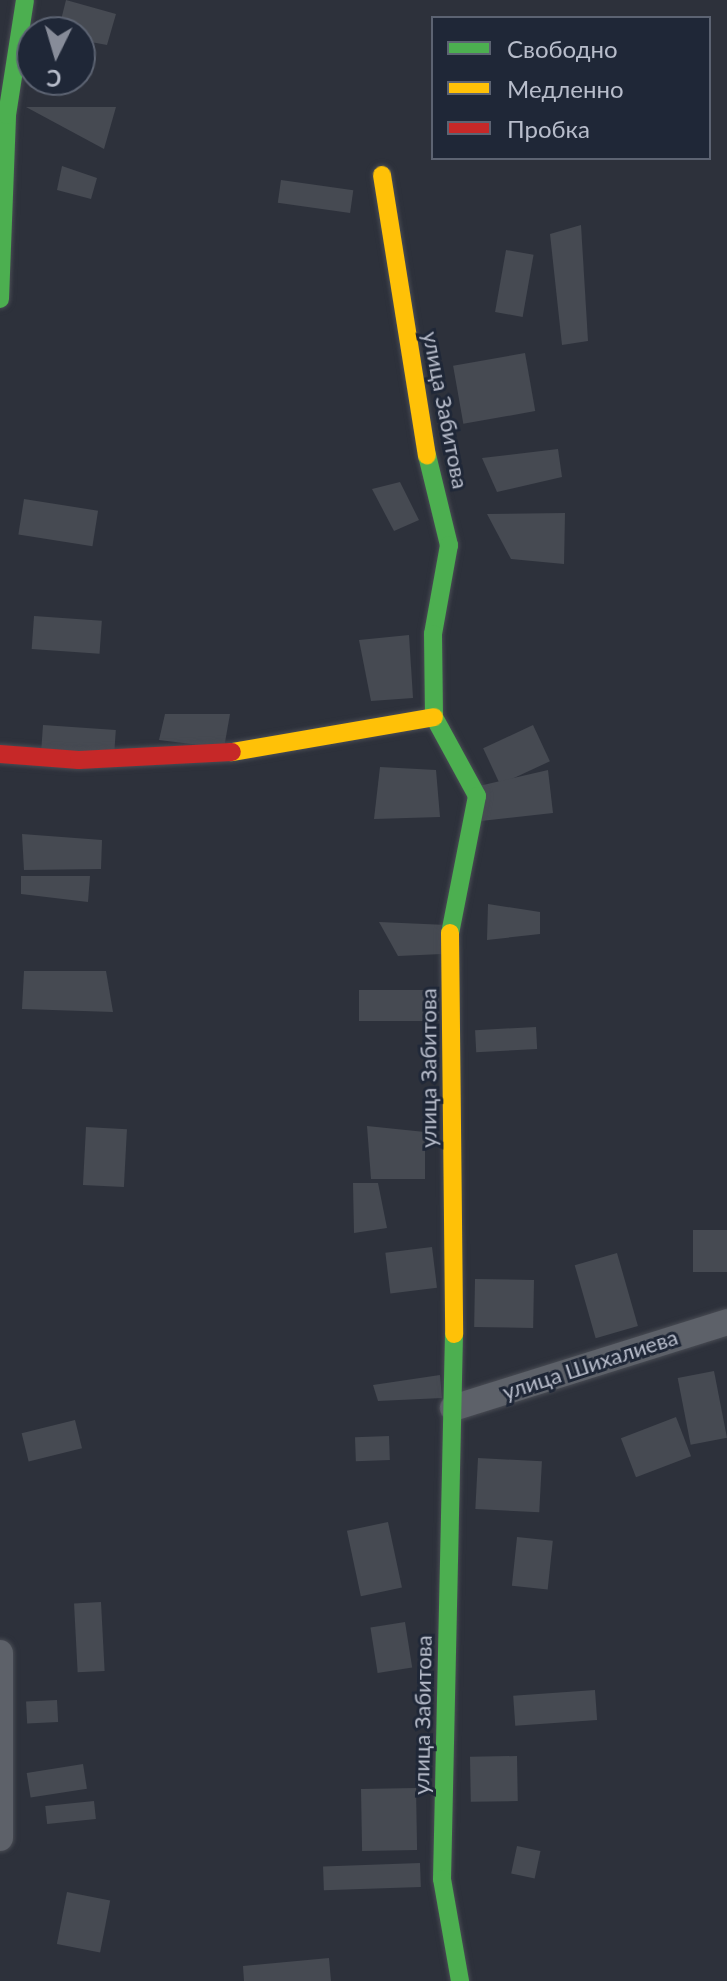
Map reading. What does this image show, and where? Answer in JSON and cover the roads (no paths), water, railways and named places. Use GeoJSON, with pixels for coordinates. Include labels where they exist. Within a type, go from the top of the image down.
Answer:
{"type":"FeatureCollection","features":[{"type":"Feature","properties":{"kind":"street"},"geometry":{"type":"LineString","coordinates":[[0,299],[7,115],[25,0]]}},
{"type":"Feature","properties":{"kind":"street","name":"улица Забитова"},"geometry":{"type":"LineString","coordinates":[[382,175],[425,448],[449,545],[433,634],[434,717],[477,796],[450,909],[453,1408],[442,1879],[460,1981]]}},
{"type":"Feature","properties":{"kind":"street"},"geometry":{"type":"LineString","coordinates":[[0,754],[79,760],[234,752],[434,717]]}},
{"type":"Feature","properties":{"kind":"street","name":"улица Шихалиева"},"geometry":{"type":"LineString","coordinates":[[453,1408],[727,1322]]}},
{"type":"Feature","properties":{"kind":"street"},"geometry":{"type":"LineString","coordinates":[[0,1653],[0,1838]]}}]}
